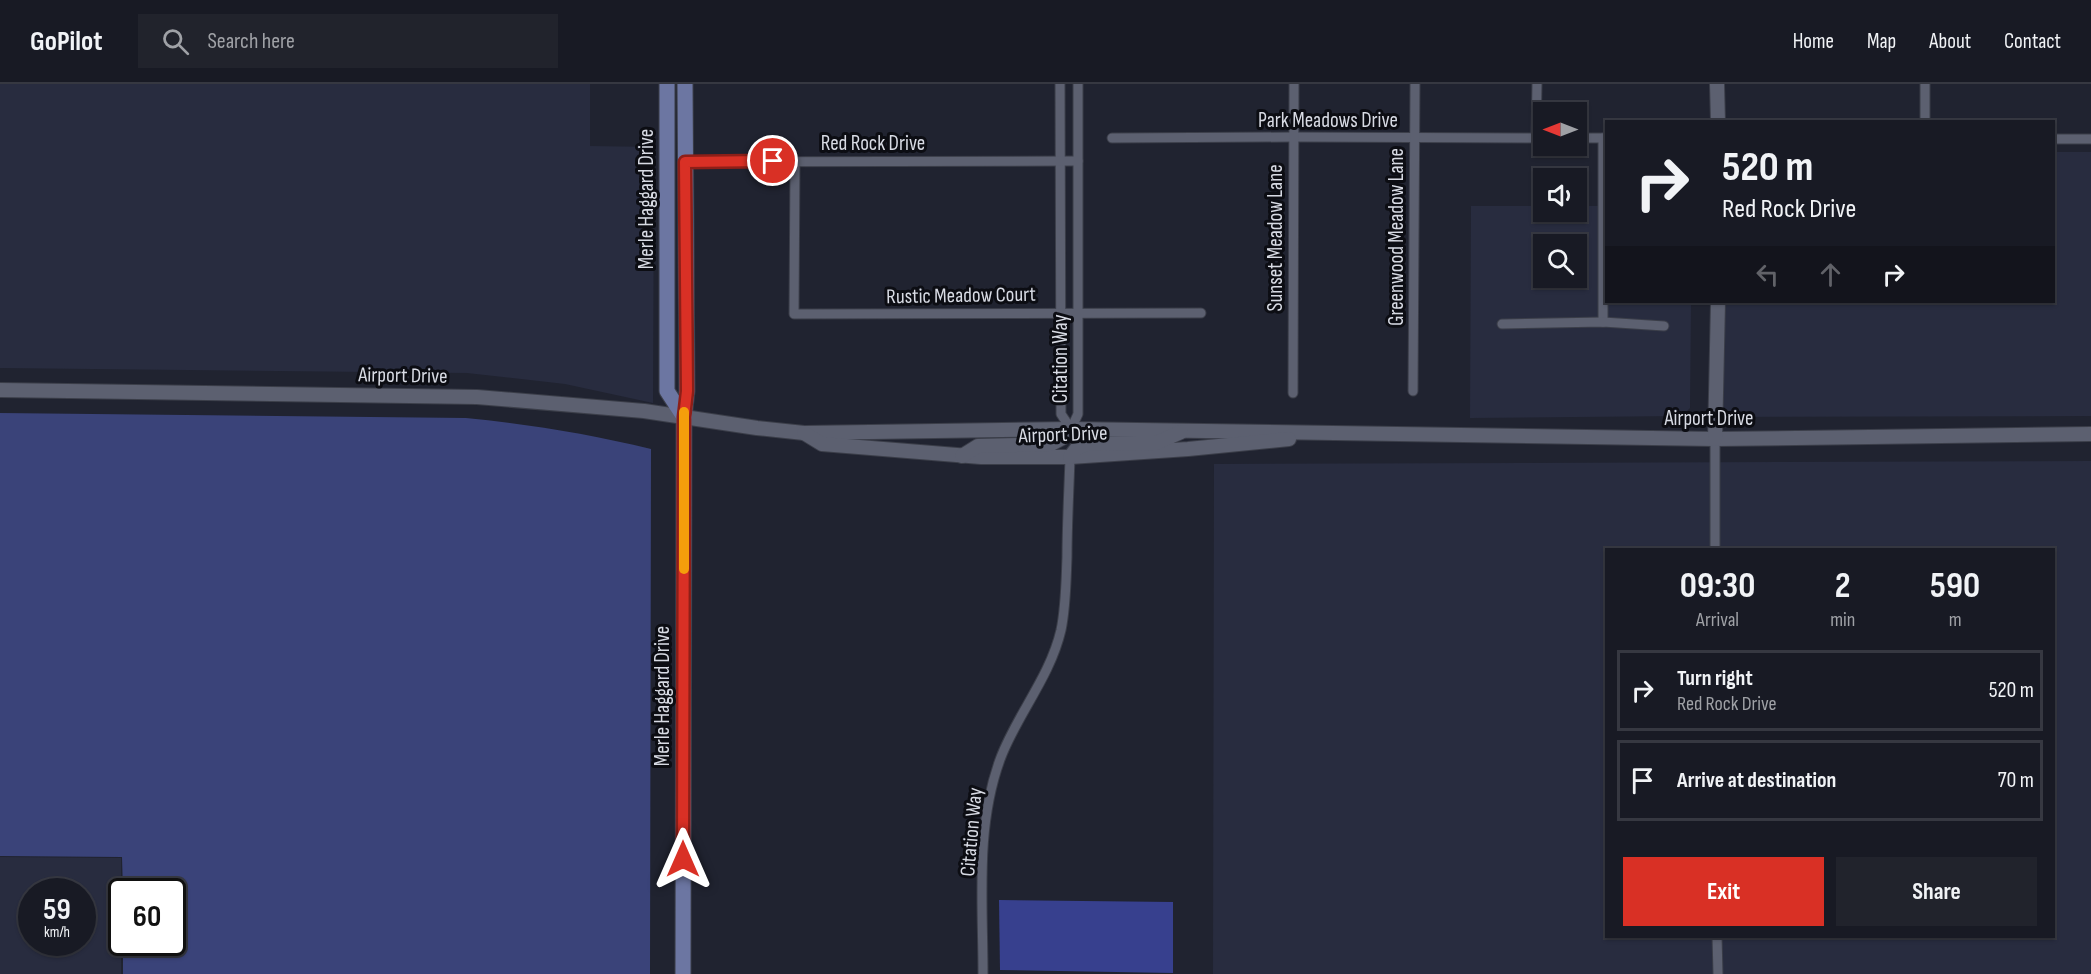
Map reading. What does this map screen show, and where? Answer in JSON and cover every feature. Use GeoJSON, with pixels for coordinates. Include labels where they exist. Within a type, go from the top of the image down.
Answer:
{"type":"FeatureCollection","features":[{"type":"Feature","properties":{"kind":"main road","name":"Merle Haggard Drive"},"geometry":{"type":"LineString","coordinates":[[667,84],[667,391],[684,417]]}},
{"type":"Feature","properties":{"kind":"main road","name":"Merle Haggard Drive"},"geometry":{"type":"LineString","coordinates":[[683,974],[684,417],[687,391],[685,84]]}},
{"type":"Feature","properties":{"kind":"main road"},"geometry":{"type":"LineString","coordinates":[[1716,84],[1718,120]]}},
{"type":"Feature","properties":{"kind":"main road"},"geometry":{"type":"LineString","coordinates":[[1715,440],[1718,303]]}},
{"type":"Feature","properties":{"kind":"main road","name":"Airport Drive"},"geometry":{"type":"LineString","coordinates":[[0,390],[477,397],[644,411],[804,433],[1071,429],[1715,440],[2091,434]]}},
{"type":"Feature","properties":{"kind":"main road"},"geometry":{"type":"LineString","coordinates":[[962,456],[978,446],[1051,444],[1071,429]]}},
{"type":"Feature","properties":{"kind":"main road"},"geometry":{"type":"LineString","coordinates":[[1070,457],[1077,448],[1086,444],[1156,443],[1185,431]]}},
{"type":"Feature","properties":{"kind":"main road","name":"Airport Drive"},"geometry":{"type":"LineString","coordinates":[[804,433],[822,444],[962,456],[1070,457],[1253,444],[1326,433]]}},
{"type":"Feature","properties":{"kind":"street","name":"Citation Way"},"geometry":{"type":"LineString","coordinates":[[1060,84],[1061,414],[1071,429]]}},
{"type":"Feature","properties":{"kind":"street","name":"Citation Way"},"geometry":{"type":"LineString","coordinates":[[1071,429],[1078,414],[1078,84]]}},
{"type":"Feature","properties":{"kind":"street","name":"Sunset Meadow Lane"},"geometry":{"type":"LineString","coordinates":[[1293,393],[1294,84]]}},
{"type":"Feature","properties":{"kind":"street","name":"Greenwood Meadow Lane"},"geometry":{"type":"LineString","coordinates":[[1413,391],[1415,84]]}},
{"type":"Feature","properties":{"kind":"street"},"geometry":{"type":"LineString","coordinates":[[1537,84],[1538,102]]}},
{"type":"Feature","properties":{"kind":"street"},"geometry":{"type":"LineString","coordinates":[[1924,120],[1925,84]]}},
{"type":"Feature","properties":{"kind":"street","name":"Park Meadows Drive"},"geometry":{"type":"LineString","coordinates":[[1112,138],[1533,138]]}},
{"type":"Feature","properties":{"kind":"street"},"geometry":{"type":"LineString","coordinates":[[1587,138],[1605,138],[1603,322]]}},
{"type":"Feature","properties":{"kind":"street"},"geometry":{"type":"LineString","coordinates":[[2055,139],[2091,139]]}},
{"type":"Feature","properties":{"kind":"street","name":"Rustic Meadow Court"},"geometry":{"type":"LineString","coordinates":[[795,161],[794,314],[1201,313]]}},
{"type":"Feature","properties":{"kind":"street","name":"Red Rock Drive"},"geometry":{"type":"LineString","coordinates":[[685,162],[1078,161]]}},
{"type":"Feature","properties":{"kind":"street"},"geometry":{"type":"LineString","coordinates":[[1502,324],[1603,322],[1664,326]]}},
{"type":"Feature","properties":{"kind":"street"},"geometry":{"type":"LineString","coordinates":[[1715,440],[1715,548]]}},
{"type":"Feature","properties":{"kind":"street","name":"Citation Way"},"geometry":{"type":"LineString","coordinates":[[983,974],[984,850],[988,801],[1002,755],[1053,657],[1060,631],[1066,581],[1070,457]]}},
{"type":"Feature","properties":{"kind":"street"},"geometry":{"type":"LineString","coordinates":[[1717,938],[1718,974]]}},
{"type":"Feature","properties":{"kind":"shaded area"},"geometry":{"type":"Polygon","coordinates":[[[0,84],[590,84],[590,146],[654,147],[653,403],[565,384],[467,373],[0,368],[0,84]]]}},
{"type":"Feature","properties":{"kind":"shaded area"},"geometry":{"type":"Polygon","coordinates":[[[2055,152],[2091,152],[2091,416],[1715,417],[1723,303],[2055,303],[2055,152]]]}},
{"type":"Feature","properties":{"kind":"shaded area"},"geometry":{"type":"Polygon","coordinates":[[[1471,206],[1533,206],[1533,222],[1587,222],[1587,206],[1605,206],[1605,303],[1691,303],[1690,408],[1682,416],[1470,418],[1471,206]]]}},
{"type":"Feature","properties":{"kind":"shaded area"},"geometry":{"type":"Polygon","coordinates":[[[0,413],[466,418],[559,430],[651,449],[650,974],[123,974],[123,956],[186,956],[186,878],[123,878],[122,857],[0,856],[0,413]]]}},
{"type":"Feature","properties":{"kind":"shaded area"},"geometry":{"type":"Polygon","coordinates":[[[2091,461],[2091,974],[1213,974],[1214,464],[2091,461]]]}},
{"type":"Feature","properties":{"kind":"shaded area"},"geometry":{"type":"Polygon","coordinates":[[[0,857],[121,858],[121,878],[108,878],[108,956],[121,956],[121,974],[0,974],[0,857]]]}},
{"type":"Feature","properties":{"kind":"shaded area"},"geometry":{"type":"Polygon","coordinates":[[[999,900],[1173,902],[1173,973],[1000,970],[999,900]]]}},
{"type":"Feature","properties":{"kind":"slow traffic"},"geometry":{"type":"LineString","coordinates":[[684,412],[684,569]]}},
{"type":"Feature","properties":{"kind":"route"},"geometry":{"type":"LineString","coordinates":[[683,859],[684,417],[687,391],[685,162],[773,161]]}}]}
